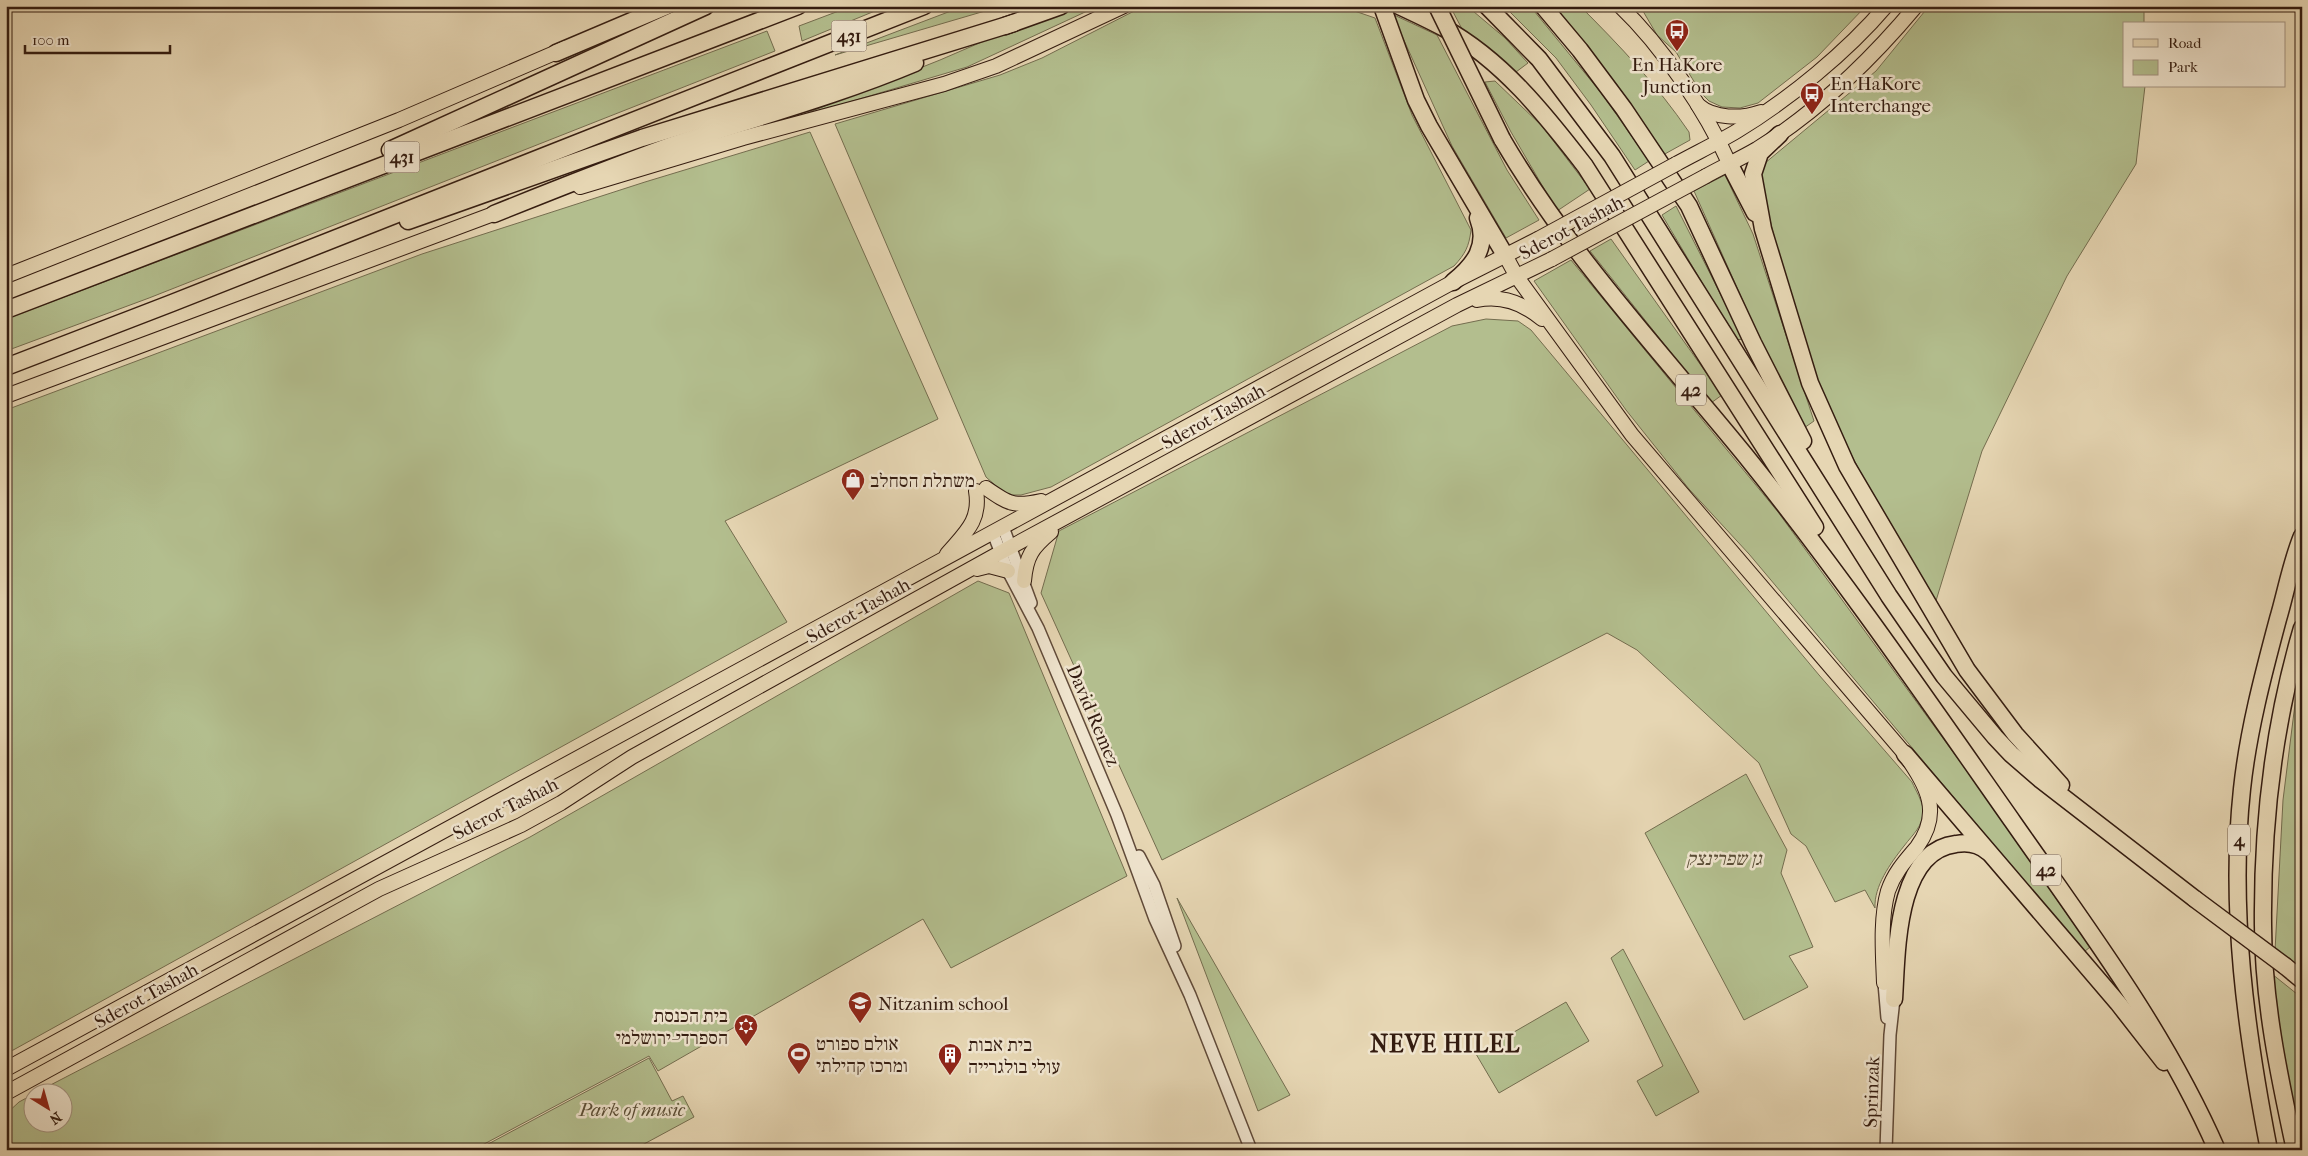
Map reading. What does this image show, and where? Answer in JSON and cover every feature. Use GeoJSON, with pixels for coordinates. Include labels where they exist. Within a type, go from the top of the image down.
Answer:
{"type":"FeatureCollection","features":[{"type":"Feature","properties":{"kind":"highway"},"geometry":{"type":"LineString","coordinates":[[556,53],[667,6]]}},
{"type":"Feature","properties":{"kind":"highway"},"geometry":{"type":"LineString","coordinates":[[229,224],[706,6]]}},
{"type":"Feature","properties":{"kind":"highway","name":"431"},"geometry":{"type":"LineString","coordinates":[[6,310],[798,6]]}},
{"type":"Feature","properties":{"kind":"highway","name":"431"},"geometry":{"type":"LineString","coordinates":[[6,366],[172,303],[924,6]]}},
{"type":"Feature","properties":{"kind":"highway"},"geometry":{"type":"LineString","coordinates":[[494,214],[659,150],[854,87],[1061,6]]}},
{"type":"Feature","properties":{"kind":"highway"},"geometry":{"type":"LineString","coordinates":[[1382,6],[1416,100],[1466,191],[1505,255]]}},
{"type":"Feature","properties":{"kind":"highway"},"geometry":{"type":"LineString","coordinates":[[1399,6],[1444,28],[1479,52],[1508,76],[1551,120],[1585,166],[1884,637]]}},
{"type":"Feature","properties":{"kind":"highway","name":"42"},"geometry":{"type":"LineString","coordinates":[[1437,6],[1502,139],[1557,224],[1794,516],[1884,637],[2132,992],[2179,1072],[2199,1110],[2216,1150]]}},
{"type":"Feature","properties":{"kind":"highway"},"geometry":{"type":"LineString","coordinates":[[1486,6],[1539,59],[1612,156],[1889,596],[1944,676],[1994,737],[2041,780],[2194,900],[2302,980]]}},
{"type":"Feature","properties":{"kind":"highway"},"geometry":{"type":"LineString","coordinates":[[1543,6],[1580,50],[1624,109],[1689,206],[1752,344],[1854,539]]}},
{"type":"Feature","properties":{"kind":"highway"},"geometry":{"type":"LineString","coordinates":[[172,303],[642,138],[1014,23]]}},
{"type":"Feature","properties":{"kind":"highway"},"geometry":{"type":"LineString","coordinates":[[1780,134],[1760,153],[1753,174],[1763,229],[1810,383],[1847,466],[1952,644],[1991,703],[2056,780],[2114,836]]}},
{"type":"Feature","properties":{"kind":"highway"},"geometry":{"type":"LineString","coordinates":[[1729,163],[1763,229]]}},
{"type":"Feature","properties":{"kind":"highway"},"geometry":{"type":"LineString","coordinates":[[1453,282],[1474,263],[1481,248],[1480,222],[1466,191]]}},
{"type":"Feature","properties":{"kind":"highway","name":"4"},"geometry":{"type":"LineString","coordinates":[[2269,1150],[2251,1057],[2244,991],[2239,927],[2239,835],[2242,788],[2259,687],[2302,536]]}},
{"type":"Feature","properties":{"kind":"highway","name":"4"},"geometry":{"type":"LineString","coordinates":[[2295,1150],[2276,1055],[2267,989],[2262,926],[2265,848],[2272,774],[2286,688],[2302,628]]}},
{"type":"Feature","properties":{"kind":"highway"},"geometry":{"type":"LineString","coordinates":[[1905,754],[2118,1003],[2199,1110]]}},
{"type":"Feature","properties":{"kind":"highway"},"geometry":{"type":"LineString","coordinates":[[1894,999],[1899,924],[1905,900],[1923,862],[1948,844],[1960,843],[1974,844],[1985,849],[1999,862]]}},
{"type":"Feature","properties":{"kind":"main road"},"geometry":{"type":"LineString","coordinates":[[6,276],[400,120],[556,53],[646,6]]}},
{"type":"Feature","properties":{"kind":"main road"},"geometry":{"type":"LineString","coordinates":[[6,396],[494,214],[743,138],[944,84],[996,66],[1124,6]]}},
{"type":"Feature","properties":{"kind":"main road"},"geometry":{"type":"LineString","coordinates":[[1620,6],[1652,42],[1693,100],[1719,141],[1729,163]]}},
{"type":"Feature","properties":{"kind":"main road","name":"Sderot Tashah"},"geometry":{"type":"LineString","coordinates":[[6,1069],[1453,282],[1538,239],[1719,141],[1768,110],[1847,46],[1886,6]]}},
{"type":"Feature","properties":{"kind":"main road","name":"Sderot Tashah"},"geometry":{"type":"LineString","coordinates":[[12,1090],[379,889],[521,825],[561,803],[632,757],[1072,513],[1457,306],[1552,259],[1780,134],[1841,87],[1892,35],[1916,6]]}},
{"type":"Feature","properties":{"kind":"main road"},"geometry":{"type":"LineString","coordinates":[[1693,100],[1703,109],[1718,115],[1742,116],[1768,110]]}},
{"type":"Feature","properties":{"kind":"main road"},"geometry":{"type":"LineString","coordinates":[[1505,255],[1517,277],[1632,435],[1905,754],[1928,792],[1931,818],[1926,833],[1895,875],[1888,892],[1885,908],[1884,983]]}},
{"type":"Feature","properties":{"kind":"main road"},"geometry":{"type":"LineString","coordinates":[[1457,306],[1491,298],[1512,301],[1532,310],[1560,337]]}},
{"type":"Feature","properties":{"kind":"main road"},"geometry":{"type":"LineString","coordinates":[[940,562],[973,524],[981,489],[1007,503],[1025,504],[1059,497]]}},
{"type":"Feature","properties":{"kind":"main road"},"geometry":{"type":"LineString","coordinates":[[1024,581],[1025,565],[1034,546],[1072,513]]}},
{"type":"Feature","properties":{"kind":"main road"},"geometry":{"type":"LineString","coordinates":[[964,573],[989,566],[1008,571]]}},
{"type":"Feature","properties":{"kind":"main road"},"geometry":{"type":"LineString","coordinates":[[6,1100],[12,1090]]}},
{"type":"Feature","properties":{"kind":"street","name":"David Remez"},"geometry":{"type":"LineString","coordinates":[[998,530],[1006,550],[1024,581],[1038,628]]}},
{"type":"Feature","properties":{"kind":"street","name":"David Remez"},"geometry":{"type":"LineString","coordinates":[[1006,550],[1008,571],[1038,628],[1117,815],[1154,885],[1190,995],[1251,1150]]}},
{"type":"Feature","properties":{"kind":"street","name":"Sprinzak"},"geometry":{"type":"LineString","coordinates":[[1884,983],[1890,1035]]}},
{"type":"Feature","properties":{"kind":"street","name":"Sprinzak"},"geometry":{"type":"LineString","coordinates":[[1886,1150],[1890,1035],[1894,999]]}},
{"type":"Feature","properties":{"kind":"green space"},"geometry":{"type":"Polygon","coordinates":[[[852,6],[887,6],[802,41],[799,26],[852,6]]]}},
{"type":"Feature","properties":{"kind":"green space"},"geometry":{"type":"Polygon","coordinates":[[[964,6],[1002,6],[835,55],[964,6]]]}},
{"type":"Feature","properties":{"kind":"green space"},"geometry":{"type":"Polygon","coordinates":[[[1065,6],[1098,6],[967,67],[792,119],[940,60],[1065,6]]]}},
{"type":"Feature","properties":{"kind":"green space"},"geometry":{"type":"Polygon","coordinates":[[[1144,6],[1340,6],[1375,18],[1412,115],[1471,230],[1468,246],[1454,266],[1051,487],[1021,495],[1006,495],[986,477],[835,124],[1000,75],[1042,58],[1144,6]]]}},
{"type":"Feature","properties":{"kind":"green space"},"geometry":{"type":"Polygon","coordinates":[[[1450,6],[1467,6],[1505,38],[1528,63],[1516,72],[1462,29],[1450,6]]]}},
{"type":"Feature","properties":{"kind":"green space"},"geometry":{"type":"Polygon","coordinates":[[[1504,6],[1530,6],[1602,94],[1649,161],[1635,170],[1591,105],[1556,58],[1504,6]]]}},
{"type":"Feature","properties":{"kind":"green space"},"geometry":{"type":"Polygon","coordinates":[[[1553,6],[1580,6],[1651,82],[1689,132],[1690,140],[1663,155],[1553,6]]]}},
{"type":"Feature","properties":{"kind":"green space"},"geometry":{"type":"Polygon","coordinates":[[[1640,6],[1866,6],[1817,57],[1758,103],[1740,108],[1722,107],[1709,101],[1701,93],[1676,52],[1657,35],[1640,6]]]}},
{"type":"Feature","properties":{"kind":"green space"},"geometry":{"type":"Polygon","coordinates":[[[1929,6],[2144,6],[2144,22],[2123,22],[2123,88],[2145,88],[2136,164],[2067,276],[1982,451],[1935,604],[1859,470],[1820,386],[1794,310],[1760,179],[1765,163],[1876,71],[1929,6]]]}},
{"type":"Feature","properties":{"kind":"green space"},"geometry":{"type":"Polygon","coordinates":[[[1392,14],[1437,35],[1507,170],[1539,220],[1506,238],[1452,146],[1392,14]]]}},
{"type":"Feature","properties":{"kind":"green space"},"geometry":{"type":"Polygon","coordinates":[[[767,31],[775,51],[149,298],[6,351],[6,319],[767,31]]]}},
{"type":"Feature","properties":{"kind":"green space"},"geometry":{"type":"Polygon","coordinates":[[[1495,81],[1542,126],[1590,189],[1557,211],[1511,132],[1485,82],[1495,81]]]}},
{"type":"Feature","properties":{"kind":"green space"},"geometry":{"type":"Polygon","coordinates":[[[810,132],[938,419],[725,521],[787,622],[6,1054],[6,410],[422,254],[645,182],[810,132]]]}},
{"type":"Feature","properties":{"kind":"green space"},"geometry":{"type":"Polygon","coordinates":[[[1725,175],[1753,234],[1814,421],[1804,428],[1763,346],[1694,191],[1725,175]]]}},
{"type":"Feature","properties":{"kind":"green space"},"geometry":{"type":"Polygon","coordinates":[[[1676,206],[1743,339],[1736,340],[1662,215],[1676,206]]]}},
{"type":"Feature","properties":{"kind":"green space"},"geometry":{"type":"Polygon","coordinates":[[[1611,239],[1722,395],[1711,403],[1590,251],[1611,239]]]}},
{"type":"Feature","properties":{"kind":"green space"},"geometry":{"type":"Polygon","coordinates":[[[1571,260],[1778,512],[1964,767],[2090,947],[2084,952],[1749,554],[1689,489],[1626,410],[1534,281],[1571,260]]]}},
{"type":"Feature","properties":{"kind":"green space"},"geometry":{"type":"Polygon","coordinates":[[[1486,319],[1518,321],[1531,330],[1819,675],[1912,782],[1920,799],[1923,816],[1917,830],[1893,860],[1880,883],[1875,900],[1875,908],[1865,890],[1835,902],[1806,846],[1791,834],[1759,763],[1637,650],[1607,633],[1162,860],[1041,593],[1059,531],[1452,326],[1486,319]]]}},
{"type":"Feature","properties":{"kind":"green space"},"geometry":{"type":"Polygon","coordinates":[[[978,581],[1009,593],[1127,876],[951,968],[923,919],[658,1071],[649,1056],[473,1150],[8,1150],[6,1114],[19,1102],[22,1100],[22,1134],[72,1134],[72,1084],[52,1084],[530,837],[978,581]]]}},
{"type":"Feature","properties":{"kind":"green space"},"geometry":{"type":"Polygon","coordinates":[[[2298,680],[2302,680],[2302,973],[2275,951],[2283,800],[2298,680]]]}},
{"type":"Feature","properties":{"kind":"green space","name":"גן שפרינצק"},"geometry":{"type":"Polygon","coordinates":[[[1746,774],[1787,850],[1781,873],[1813,947],[1789,956],[1808,987],[1744,1020],[1645,833],[1746,774]]]}},
{"type":"Feature","properties":{"kind":"green space"},"geometry":{"type":"Polygon","coordinates":[[[1177,898],[1290,1095],[1258,1111],[1177,898]]]}},
{"type":"Feature","properties":{"kind":"green space"},"geometry":{"type":"Polygon","coordinates":[[[1623,949],[1699,1092],[1656,1116],[1637,1081],[1663,1066],[1611,958],[1623,949]]]}},
{"type":"Feature","properties":{"kind":"green space"},"geometry":{"type":"Polygon","coordinates":[[[2272,974],[2302,998],[2302,1141],[2284,1057],[2272,974]]]}},
{"type":"Feature","properties":{"kind":"green space"},"geometry":{"type":"Polygon","coordinates":[[[1566,1002],[1589,1041],[1499,1093],[1476,1054],[1566,1002]]]}},
{"type":"Feature","properties":{"kind":"green space","name":"Park of music"},"geometry":{"type":"Polygon","coordinates":[[[649,1058],[672,1101],[683,1096],[694,1117],[633,1150],[477,1150],[649,1058]]]}},
{"type":"Feature","properties":{"kind":"place","name":"En HaKore Junction"},"geometry":{"type":"Point","coordinates":[1677,52]}},
{"type":"Feature","properties":{"kind":"place","name":"En HaKore Interchange"},"geometry":{"type":"Point","coordinates":[1812,115]}},
{"type":"Feature","properties":{"kind":"place","name":"משתלת הסחלב"},"geometry":{"type":"Point","coordinates":[853,501]}},
{"type":"Feature","properties":{"kind":"place","name":"Nitzanim school"},"geometry":{"type":"Point","coordinates":[860,1024]}},
{"type":"Feature","properties":{"kind":"place","name":"בית הכנסת הספרדי-ירושלמי"},"geometry":{"type":"Point","coordinates":[746,1047]}},
{"type":"Feature","properties":{"kind":"place","name":"אולם ספורט ומרכז קהילתי"},"geometry":{"type":"Point","coordinates":[799,1075]}},
{"type":"Feature","properties":{"kind":"place","name":"בית אבות עולי בולגרייה"},"geometry":{"type":"Point","coordinates":[950,1076]}},
{"type":"Feature","properties":{"kind":"district","name":"NEVE HILEL"},"geometry":{"type":"Point","coordinates":[1445,1044]}}]}
